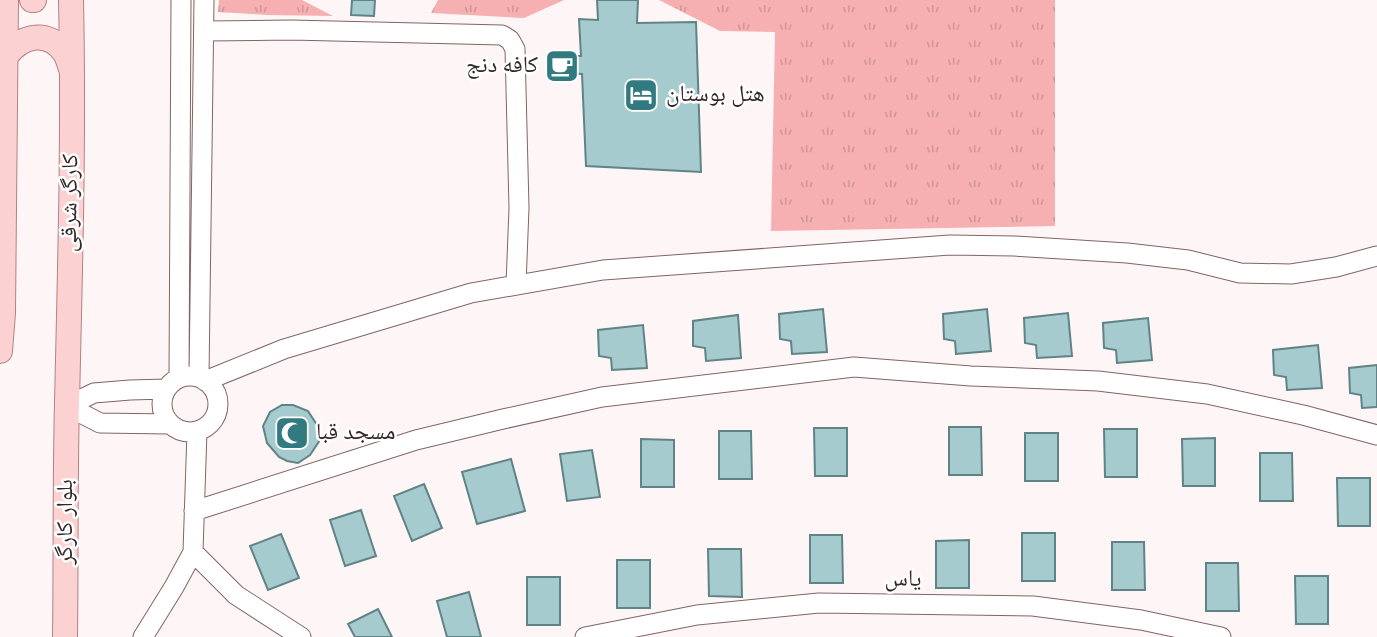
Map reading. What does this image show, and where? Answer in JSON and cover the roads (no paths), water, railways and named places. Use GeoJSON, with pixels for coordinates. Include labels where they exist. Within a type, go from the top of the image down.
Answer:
{"type":"FeatureCollection","features":[{"type":"Feature","properties":{"kind":"main road"},"geometry":{"type":"LineString","coordinates":[[0,351],[6,0]]}},
{"type":"Feature","properties":{"kind":"main road","name":"کارگر شرقی"},"geometry":{"type":"LineString","coordinates":[[67,406],[73,74],[71,0]]}},
{"type":"Feature","properties":{"kind":"main road"},"geometry":{"type":"LineString","coordinates":[[6,56],[15,45],[42,37],[55,43],[66,55],[73,74]]}},
{"type":"Feature","properties":{"kind":"main road","name":"بلوار کارگر"},"geometry":{"type":"LineString","coordinates":[[65,637],[67,406]]}},
{"type":"Feature","properties":{"kind":"street"},"geometry":{"type":"LineString","coordinates":[[67,406],[94,393],[172,384],[188,376],[202,379],[212,387],[218,403],[216,412],[205,427],[187,432],[170,424],[164,417],[162,408],[162,398],[172,384],[181,0]]}},
{"type":"Feature","properties":{"kind":"street"},"geometry":{"type":"LineString","coordinates":[[202,379],[204,0]]}},
{"type":"Feature","properties":{"kind":"street"},"geometry":{"type":"LineString","coordinates":[[204,31],[291,30],[502,35],[510,40],[515,49],[519,208],[516,285]]}},
{"type":"Feature","properties":{"kind":"street"},"geometry":{"type":"LineString","coordinates":[[202,379],[284,349],[471,293],[603,270],[950,245],[1071,248],[1127,253],[1188,260],[1240,273],[1291,274],[1377,257]]}},
{"type":"Feature","properties":{"kind":"street"},"geometry":{"type":"LineString","coordinates":[[194,511],[416,440],[602,397],[854,367],[1098,382],[1207,394],[1377,435]]}},
{"type":"Feature","properties":{"kind":"street"},"geometry":{"type":"LineString","coordinates":[[67,406],[100,423],[170,424]]}},
{"type":"Feature","properties":{"kind":"street"},"geometry":{"type":"LineString","coordinates":[[143,637],[193,552],[197,431]]}},
{"type":"Feature","properties":{"kind":"street"},"geometry":{"type":"LineString","coordinates":[[193,552],[236,595],[302,637]]}},
{"type":"Feature","properties":{"kind":"street","name":"یاس"},"geometry":{"type":"LineString","coordinates":[[585,637],[697,615],[819,603],[1032,606],[1141,620],[1221,637]]}},
{"type":"Feature","properties":{"kind":"place","name":"کافه دنج"},"geometry":{"type":"Point","coordinates":[562,66]}},
{"type":"Feature","properties":{"kind":"place","name":"هتل بوستان"},"geometry":{"type":"Point","coordinates":[641,95]}},
{"type":"Feature","properties":{"kind":"place","name":"مسجد قبا"},"geometry":{"type":"Point","coordinates":[292,433]}}]}
